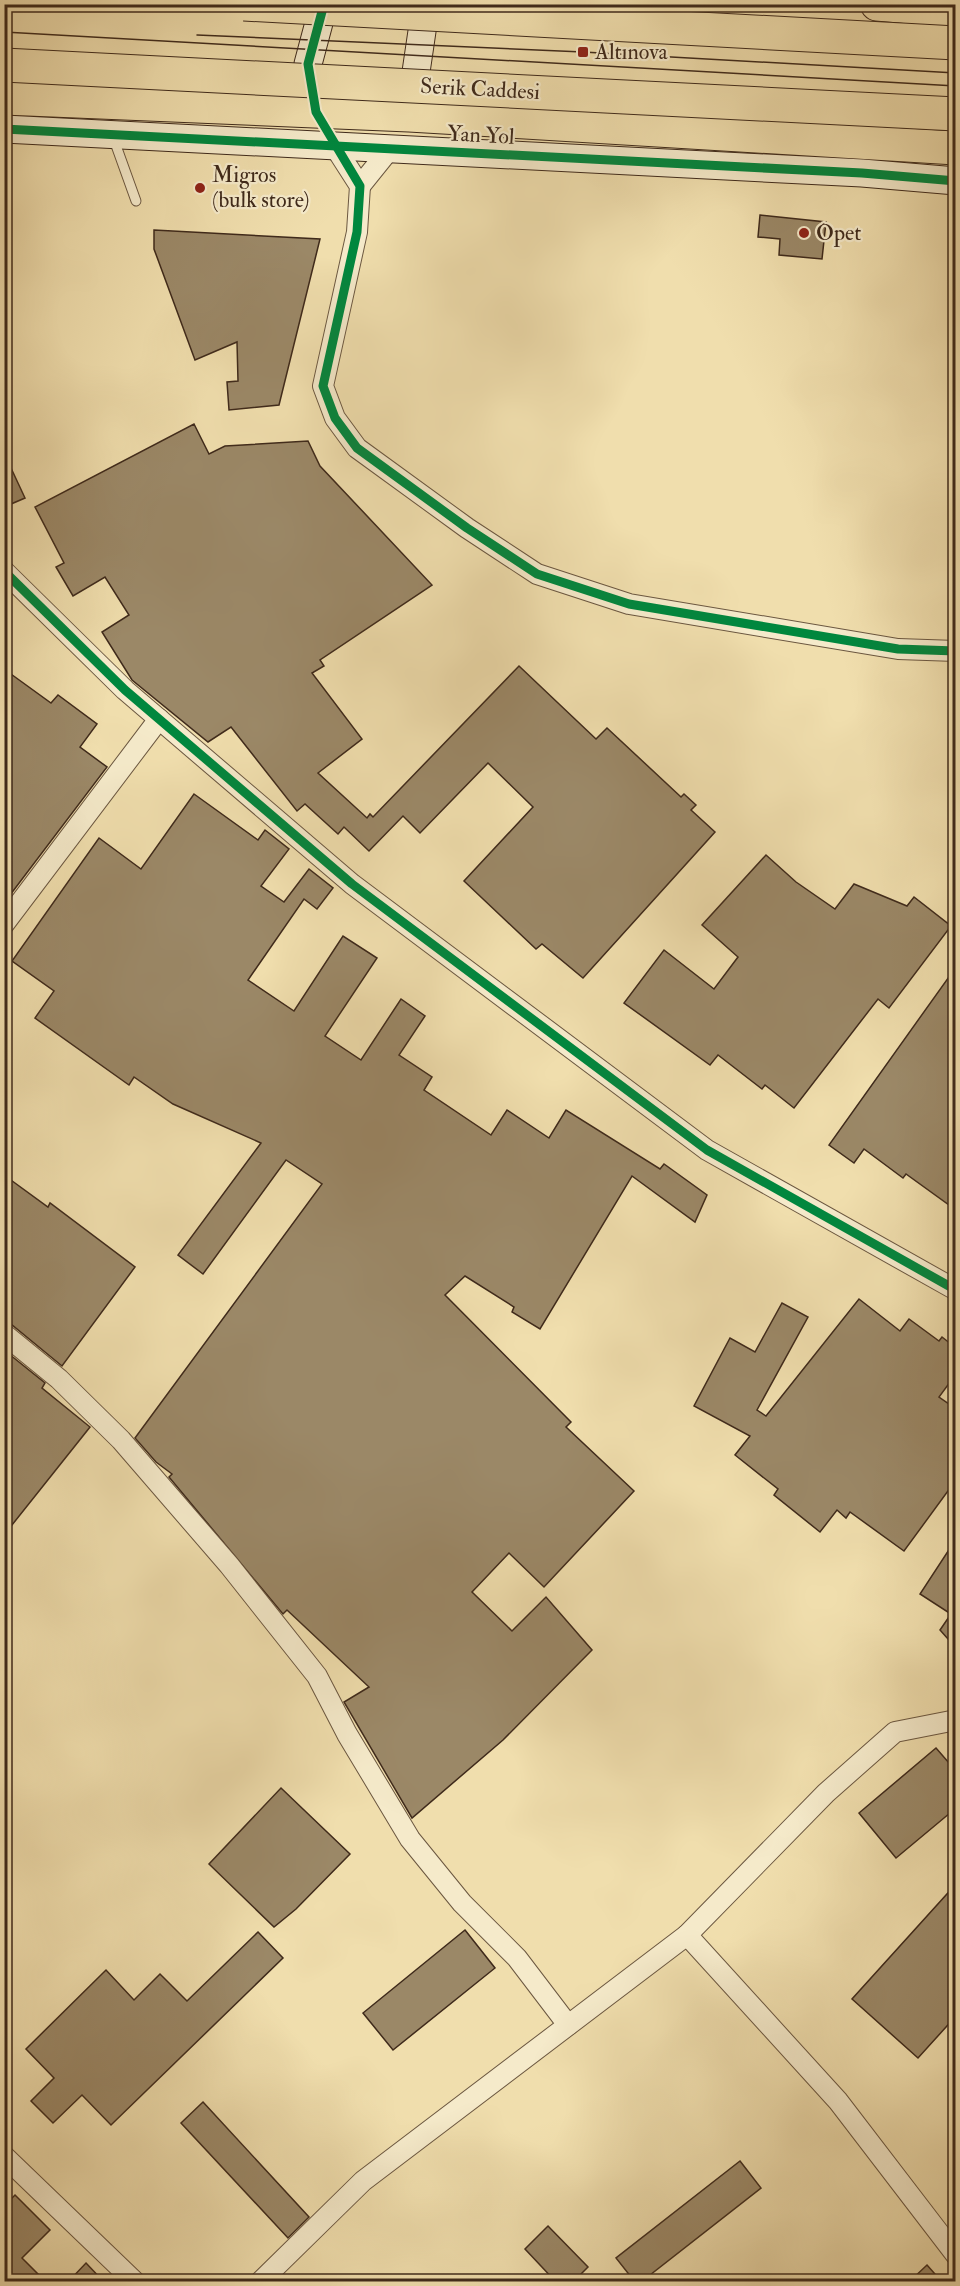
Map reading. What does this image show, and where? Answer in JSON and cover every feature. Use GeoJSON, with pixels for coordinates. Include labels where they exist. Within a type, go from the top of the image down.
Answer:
{"type":"FeatureCollection","features":[{"type":"Feature","properties":{"kind":"highway"},"geometry":{"type":"LineString","coordinates":[[244,4],[956,43]]}},
{"type":"Feature","properties":{"kind":"highway"},"geometry":{"type":"LineString","coordinates":[[877,4],[956,11]]}},
{"type":"Feature","properties":{"kind":"highway","name":"Serik Caddesi"},"geometry":{"type":"LineString","coordinates":[[4,66],[956,114]]}},
{"type":"Feature","properties":{"kind":"highway"},"geometry":{"type":"LineString","coordinates":[[4,98],[410,115],[956,148]]}},
{"type":"Feature","properties":{"kind":"street"},"geometry":{"type":"LineString","coordinates":[[324,4],[308,64],[316,112],[360,186]]}},
{"type":"Feature","properties":{"kind":"street"},"geometry":{"type":"LineString","coordinates":[[426,4],[410,115],[389,150],[360,186],[357,232],[323,386],[335,418],[357,448],[467,528],[537,574],[629,604],[898,650],[956,651]]}},
{"type":"Feature","properties":{"kind":"street","name":"Yan Yol"},"geometry":{"type":"LineString","coordinates":[[4,129],[862,172],[956,181]]}},
{"type":"Feature","properties":{"kind":"street"},"geometry":{"type":"LineString","coordinates":[[4,571],[125,690],[352,884],[707,1150],[956,1290]]}},
{"type":"Feature","properties":{"kind":"street"},"geometry":{"type":"LineString","coordinates":[[4,924],[159,719]]}},
{"type":"Feature","properties":{"kind":"street"},"geometry":{"type":"LineString","coordinates":[[4,1334],[59,1379],[122,1440],[229,1565],[317,1676],[347,1734],[410,1839],[462,1902],[517,1958],[568,2025]]}},
{"type":"Feature","properties":{"kind":"street"},"geometry":{"type":"LineString","coordinates":[[260,2282],[363,2181],[687,1935],[826,1793],[895,1732],[956,1720]]}},
{"type":"Feature","properties":{"kind":"street"},"geometry":{"type":"LineString","coordinates":[[687,1935],[838,2101],[956,2255]]}},
{"type":"Feature","properties":{"kind":"street"},"geometry":{"type":"LineString","coordinates":[[4,2156],[135,2282]]}},
{"type":"Feature","properties":{"kind":"lane"},"geometry":{"type":"LineString","coordinates":[[112,135],[136,201]]}},
{"type":"Feature","properties":{"kind":"building"},"geometry":{"type":"Polygon","coordinates":[[[760,215],[826,222],[822,259],[779,255],[780,239],[758,237],[760,215]]]}},
{"type":"Feature","properties":{"kind":"building"},"geometry":{"type":"Polygon","coordinates":[[[154,230],[320,239],[279,405],[229,410],[227,382],[238,381],[237,342],[195,360],[154,249],[154,230]]]}},
{"type":"Feature","properties":{"kind":"building"},"geometry":{"type":"Polygon","coordinates":[[[194,424],[209,454],[225,446],[308,441],[320,466],[432,585],[320,660],[324,666],[312,673],[362,739],[318,773],[367,818],[370,814],[373,817],[519,666],[596,739],[607,728],[681,797],[684,794],[696,805],[691,810],[715,832],[583,978],[542,944],[536,949],[464,881],[533,807],[488,763],[420,833],[403,816],[369,851],[344,827],[338,834],[305,804],[297,811],[231,727],[208,742],[132,680],[102,632],[129,615],[105,577],[73,596],[56,567],[64,563],[35,507],[194,424]]]}},
{"type":"Feature","properties":{"kind":"building"},"geometry":{"type":"Polygon","coordinates":[[[4,453],[25,498],[4,507],[4,453]]]}},
{"type":"Feature","properties":{"kind":"building"},"geometry":{"type":"Polygon","coordinates":[[[4,669],[51,703],[58,695],[97,724],[80,747],[107,767],[4,903],[4,669]]]}},
{"type":"Feature","properties":{"kind":"building"},"geometry":{"type":"Polygon","coordinates":[[[194,794],[258,840],[265,830],[289,849],[261,886],[284,902],[309,869],[333,888],[317,909],[304,899],[248,980],[294,1011],[343,936],[377,958],[325,1036],[361,1060],[401,999],[425,1016],[399,1055],[432,1077],[424,1090],[491,1135],[507,1110],[549,1138],[566,1110],[660,1169],[664,1164],[707,1195],[695,1222],[632,1176],[540,1329],[512,1312],[514,1307],[465,1276],[445,1295],[571,1422],[566,1427],[634,1491],[544,1587],[509,1553],[472,1592],[512,1631],[546,1597],[592,1650],[503,1740],[412,1818],[344,1702],[369,1687],[287,1610],[283,1614],[169,1477],[172,1474],[156,1462],[135,1438],[322,1184],[286,1160],[203,1274],[178,1255],[261,1143],[173,1104],[134,1077],[129,1085],[35,1018],[54,991],[12,961],[99,838],[141,869],[194,794]]]}},
{"type":"Feature","properties":{"kind":"building"},"geometry":{"type":"Polygon","coordinates":[[[766,855],[796,882],[835,909],[854,884],[907,906],[914,897],[951,926],[889,1008],[878,999],[794,1108],[765,1085],[762,1089],[718,1055],[710,1065],[624,1003],[664,950],[714,989],[738,957],[702,925],[766,855]]]}},
{"type":"Feature","properties":{"kind":"building"},"geometry":{"type":"Polygon","coordinates":[[[956,967],[956,1210],[906,1174],[903,1178],[864,1149],[854,1163],[829,1145],[956,967]]]}},
{"type":"Feature","properties":{"kind":"building"},"geometry":{"type":"Polygon","coordinates":[[[4,1175],[48,1207],[50,1203],[135,1267],[62,1366],[12,1325],[4,1322],[4,1175]]]}},
{"type":"Feature","properties":{"kind":"building"},"geometry":{"type":"Polygon","coordinates":[[[859,1299],[900,1331],[909,1319],[939,1341],[942,1337],[956,1348],[956,1374],[939,1397],[956,1409],[956,1480],[904,1551],[850,1512],[846,1518],[837,1510],[820,1532],[774,1495],[778,1489],[735,1455],[750,1436],[694,1406],[730,1338],[755,1352],[782,1303],[808,1317],[757,1410],[766,1416],[859,1299]]]}},
{"type":"Feature","properties":{"kind":"building"},"geometry":{"type":"Polygon","coordinates":[[[4,1350],[45,1383],[42,1388],[90,1427],[4,1535],[4,1350]]]}},
{"type":"Feature","properties":{"kind":"building"},"geometry":{"type":"Polygon","coordinates":[[[956,1539],[956,1648],[940,1630],[951,1614],[920,1594],[956,1539]]]}},
{"type":"Feature","properties":{"kind":"building"},"geometry":{"type":"Polygon","coordinates":[[[936,1748],[956,1771],[956,1808],[896,1858],[859,1813],[936,1748]]]}},
{"type":"Feature","properties":{"kind":"building"},"geometry":{"type":"Polygon","coordinates":[[[281,1788],[350,1854],[296,1909],[274,1927],[209,1864],[281,1788]]]}},
{"type":"Feature","properties":{"kind":"building"},"geometry":{"type":"Polygon","coordinates":[[[956,1884],[956,2016],[918,2058],[852,1999],[956,1884]]]}},
{"type":"Feature","properties":{"kind":"building"},"geometry":{"type":"Polygon","coordinates":[[[465,1930],[495,1968],[393,2050],[363,2013],[465,1930]]]}},
{"type":"Feature","properties":{"kind":"building"},"geometry":{"type":"Polygon","coordinates":[[[258,1932],[283,1958],[111,2125],[82,2095],[53,2123],[31,2101],[54,2078],[26,2049],[106,1970],[134,2000],[160,1974],[187,2001],[258,1932]]]}},
{"type":"Feature","properties":{"kind":"building"},"geometry":{"type":"Polygon","coordinates":[[[203,2102],[309,2217],[288,2238],[181,2123],[203,2102]]]}},
{"type":"Feature","properties":{"kind":"building"},"geometry":{"type":"Polygon","coordinates":[[[740,2161],[761,2188],[641,2282],[635,2282],[616,2258],[740,2161]]]}},
{"type":"Feature","properties":{"kind":"building"},"geometry":{"type":"Polygon","coordinates":[[[15,2195],[50,2230],[22,2258],[46,2282],[4,2282],[4,2206],[15,2195]]]}},
{"type":"Feature","properties":{"kind":"building"},"geometry":{"type":"Polygon","coordinates":[[[548,2226],[588,2267],[573,2282],[556,2282],[525,2249],[548,2226]]]}},
{"type":"Feature","properties":{"kind":"building"},"geometry":{"type":"Polygon","coordinates":[[[86,2263],[104,2282],[68,2282],[86,2263]]]}},
{"type":"Feature","properties":{"kind":"building"},"geometry":{"type":"Polygon","coordinates":[[[927,2265],[942,2282],[909,2282],[927,2265]]]}},
{"type":"Feature","properties":{"kind":"tram line"},"geometry":{"type":"LineString","coordinates":[[4,32],[956,86]]}},
{"type":"Feature","properties":{"kind":"tram line"},"geometry":{"type":"LineString","coordinates":[[197,35],[583,52],[956,73]]}},
{"type":"Feature","properties":{"kind":"cycle path"},"geometry":{"type":"LineString","coordinates":[[324,4],[308,64],[316,112],[360,186],[357,232],[323,386],[335,418],[357,448],[467,528],[537,574],[629,604],[898,649],[956,651]]}},
{"type":"Feature","properties":{"kind":"cycle path"},"geometry":{"type":"LineString","coordinates":[[4,129],[862,173],[956,181]]}},
{"type":"Feature","properties":{"kind":"cycle path"},"geometry":{"type":"LineString","coordinates":[[4,571],[125,690],[352,884],[707,1150],[956,1290]]}},
{"type":"Feature","properties":{"kind":"place","name":"Altınova"},"geometry":{"type":"Point","coordinates":[583,52]}},
{"type":"Feature","properties":{"kind":"place","name":"Migros (bulk store)"},"geometry":{"type":"Point","coordinates":[200,188]}},
{"type":"Feature","properties":{"kind":"place","name":"Opet"},"geometry":{"type":"Point","coordinates":[804,233]}}]}
